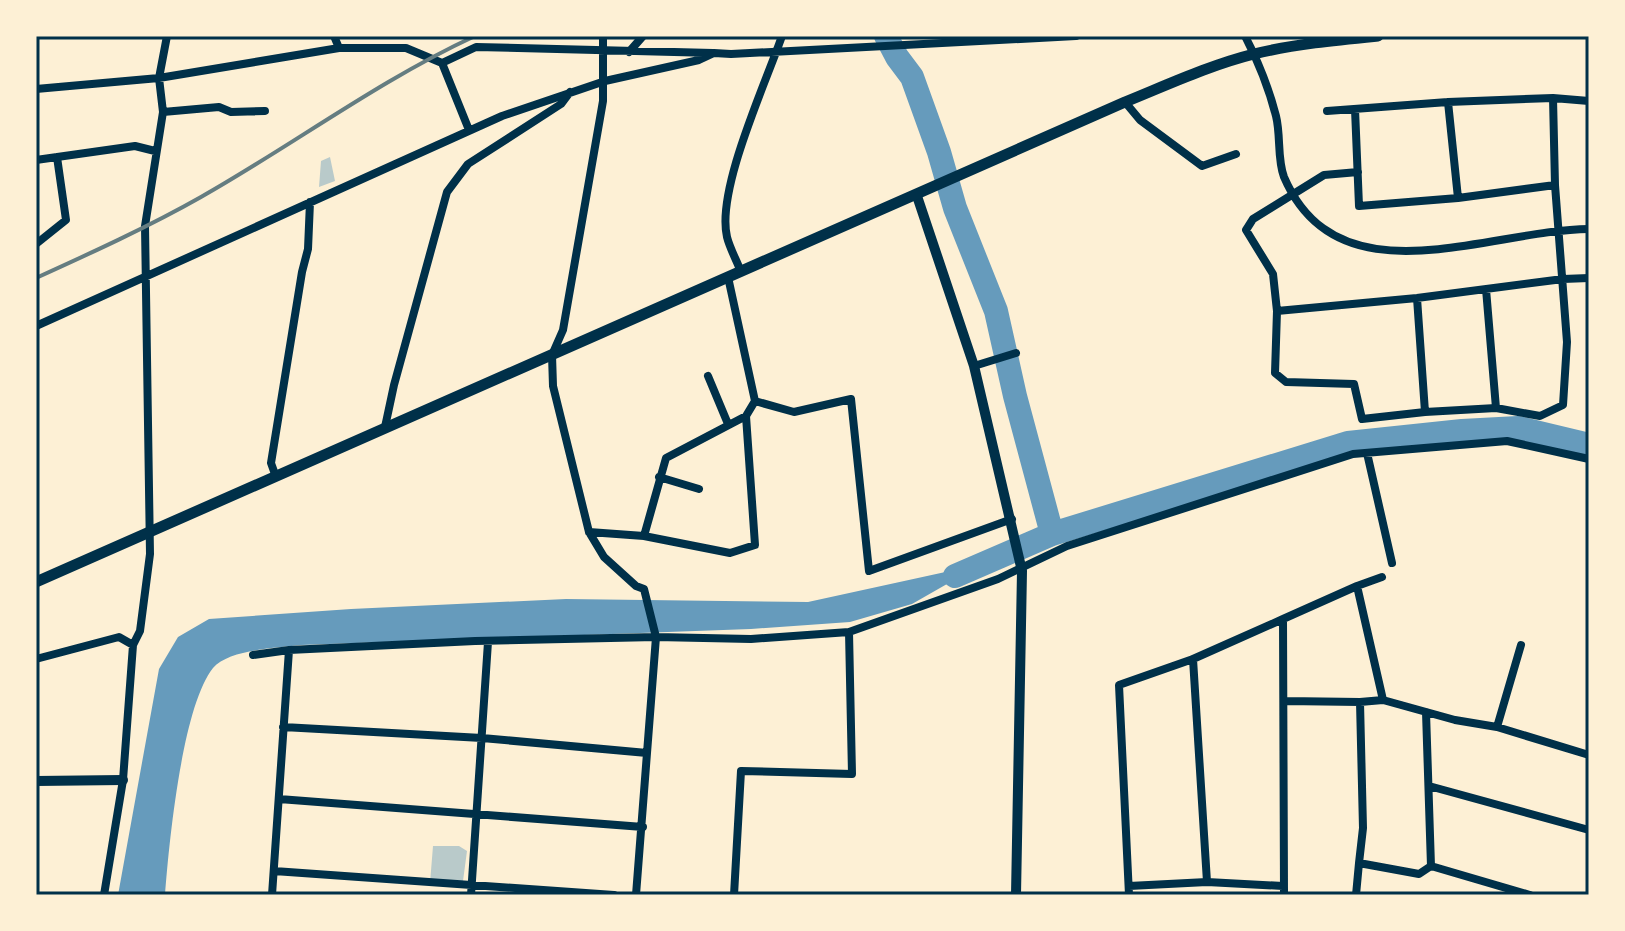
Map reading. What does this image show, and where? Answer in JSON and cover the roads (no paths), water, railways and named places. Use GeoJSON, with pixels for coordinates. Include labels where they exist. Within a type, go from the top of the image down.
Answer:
{"type":"FeatureCollection","features":[{"type":"Feature","properties":{"kind":"main road"},"geometry":{"type":"LineString","coordinates":[[36,582],[1125,102],[1254,54],[1378,36]]}},
{"type":"Feature","properties":{"kind":"street"},"geometry":{"type":"LineString","coordinates":[[104,895],[123,780],[133,645],[140,631],[150,554],[145,226],[163,112],[159,78],[167,36]]}},
{"type":"Feature","properties":{"kind":"street"},"geometry":{"type":"LineString","coordinates":[[334,36],[339,48]]}},
{"type":"Feature","properties":{"kind":"street"},"geometry":{"type":"LineString","coordinates":[[603,36],[605,81],[599,131],[563,330],[552,355],[553,386],[589,532],[604,557],[636,586],[644,589],[656,637],[636,895]]}},
{"type":"Feature","properties":{"kind":"street"},"geometry":{"type":"LineString","coordinates":[[629,52],[643,36]]}},
{"type":"Feature","properties":{"kind":"street"},"geometry":{"type":"LineString","coordinates":[[741,272],[727,237],[730,181],[782,36]]}},
{"type":"Feature","properties":{"kind":"street"},"geometry":{"type":"LineString","coordinates":[[442,63],[476,47],[714,53],[1076,36]]}},
{"type":"Feature","properties":{"kind":"street"},"geometry":{"type":"LineString","coordinates":[[1245,36],[1276,117],[1282,173],[1306,215],[1327,233],[1353,245],[1396,252],[1560,229],[1589,229]]}},
{"type":"Feature","properties":{"kind":"street"},"geometry":{"type":"LineString","coordinates":[[36,89],[159,78],[339,48],[406,48],[442,63],[469,130]]}},
{"type":"Feature","properties":{"kind":"street"},"geometry":{"type":"LineString","coordinates":[[36,326],[502,116],[605,81],[699,60],[714,53]]}},
{"type":"Feature","properties":{"kind":"street"},"geometry":{"type":"LineString","coordinates":[[385,427],[447,192],[468,164],[561,104],[571,92]]}},
{"type":"Feature","properties":{"kind":"street"},"geometry":{"type":"LineString","coordinates":[[1358,172],[1324,175],[1253,219],[1246,230],[1273,274],[1277,311],[1275,373],[1286,382],[1354,384],[1362,419],[1496,408],[1540,416],[1563,405],[1567,342],[1555,185],[1553,98]]}},
{"type":"Feature","properties":{"kind":"street"},"geometry":{"type":"LineString","coordinates":[[1327,111],[1448,102],[1553,98],[1589,101]]}},
{"type":"Feature","properties":{"kind":"street"},"geometry":{"type":"LineString","coordinates":[[1125,102],[1140,120],[1202,166],[1236,154]]}},
{"type":"Feature","properties":{"kind":"street"},"geometry":{"type":"LineString","coordinates":[[1448,102],[1458,198]]}},
{"type":"Feature","properties":{"kind":"street"},"geometry":{"type":"LineString","coordinates":[[163,112],[219,107],[231,112],[265,111]]}},
{"type":"Feature","properties":{"kind":"street"},"geometry":{"type":"LineString","coordinates":[[1355,109],[1359,206],[1458,198],[1555,185]]}},
{"type":"Feature","properties":{"kind":"street"},"geometry":{"type":"LineString","coordinates":[[36,160],[135,146],[155,151]]}},
{"type":"Feature","properties":{"kind":"street"},"geometry":{"type":"LineString","coordinates":[[36,244],[66,220],[57,157]]}},
{"type":"Feature","properties":{"kind":"street"},"geometry":{"type":"LineString","coordinates":[[917,196],[974,366],[1022,571],[1016,895]]}},
{"type":"Feature","properties":{"kind":"street"},"geometry":{"type":"LineString","coordinates":[[276,477],[271,463],[308,249],[310,202]]}},
{"type":"Feature","properties":{"kind":"street"},"geometry":{"type":"LineString","coordinates":[[589,532],[644,536],[730,553],[755,545],[746,416],[755,401],[728,277]]}},
{"type":"Feature","properties":{"kind":"street"},"geometry":{"type":"LineString","coordinates":[[1277,311],[1589,278]]}},
{"type":"Feature","properties":{"kind":"street"},"geometry":{"type":"LineString","coordinates":[[1486,289],[1496,408]]}},
{"type":"Feature","properties":{"kind":"street"},"geometry":{"type":"LineString","coordinates":[[1417,298],[1425,412]]}},
{"type":"Feature","properties":{"kind":"street"},"geometry":{"type":"LineString","coordinates":[[974,366],[1016,353]]}},
{"type":"Feature","properties":{"kind":"street"},"geometry":{"type":"LineString","coordinates":[[708,376],[728,424]]}},
{"type":"Feature","properties":{"kind":"street"},"geometry":{"type":"LineString","coordinates":[[755,401],[794,412],[851,399],[869,571],[1013,524]]}},
{"type":"Feature","properties":{"kind":"street"},"geometry":{"type":"LineString","coordinates":[[644,536],[666,458],[746,416]]}},
{"type":"Feature","properties":{"kind":"street"},"geometry":{"type":"LineString","coordinates":[[253,655],[289,650],[488,642],[656,637],[751,639],[849,632],[998,579],[1067,546],[1353,454],[1507,441],[1589,459]]}},
{"type":"Feature","properties":{"kind":"street"},"geometry":{"type":"LineString","coordinates":[[1367,453],[1392,563]]}},
{"type":"Feature","properties":{"kind":"street"},"geometry":{"type":"LineString","coordinates":[[659,477],[699,489]]}},
{"type":"Feature","properties":{"kind":"street"},"geometry":{"type":"LineString","coordinates":[[1283,619],[1284,890],[1207,882],[1129,891],[1119,685],[1193,659],[1357,586],[1382,577]]}},
{"type":"Feature","properties":{"kind":"street"},"geometry":{"type":"LineString","coordinates":[[1357,586],[1383,700]]}},
{"type":"Feature","properties":{"kind":"street"},"geometry":{"type":"LineString","coordinates":[[734,895],[741,771],[852,774],[849,632]]}},
{"type":"Feature","properties":{"kind":"street"},"geometry":{"type":"LineString","coordinates":[[36,659],[119,637],[133,645]]}},
{"type":"Feature","properties":{"kind":"street"},"geometry":{"type":"LineString","coordinates":[[471,890],[488,642]]}},
{"type":"Feature","properties":{"kind":"street"},"geometry":{"type":"LineString","coordinates":[[1497,727],[1521,645]]}},
{"type":"Feature","properties":{"kind":"street"},"geometry":{"type":"LineString","coordinates":[[272,895],[289,650]]}},
{"type":"Feature","properties":{"kind":"street"},"geometry":{"type":"LineString","coordinates":[[1193,659],[1207,882]]}},
{"type":"Feature","properties":{"kind":"street"},"geometry":{"type":"LineString","coordinates":[[1285,701],[1383,700],[1455,720],[1497,727],[1589,755]]}},
{"type":"Feature","properties":{"kind":"street"},"geometry":{"type":"LineString","coordinates":[[1356,895],[1363,828],[1360,702]]}},
{"type":"Feature","properties":{"kind":"street"},"geometry":{"type":"LineString","coordinates":[[1426,712],[1431,866]]}},
{"type":"Feature","properties":{"kind":"street"},"geometry":{"type":"LineString","coordinates":[[283,727],[482,738],[647,753]]}},
{"type":"Feature","properties":{"kind":"street"},"geometry":{"type":"LineString","coordinates":[[36,781],[123,780]]}},
{"type":"Feature","properties":{"kind":"street"},"geometry":{"type":"LineString","coordinates":[[1429,786],[1589,830]]}},
{"type":"Feature","properties":{"kind":"street"},"geometry":{"type":"LineString","coordinates":[[279,799],[643,827]]}},
{"type":"Feature","properties":{"kind":"street"},"geometry":{"type":"LineString","coordinates":[[1359,863],[1419,874],[1431,866]]}},
{"type":"Feature","properties":{"kind":"street"},"geometry":{"type":"LineString","coordinates":[[1431,866],[1530,895]]}},
{"type":"Feature","properties":{"kind":"street"},"geometry":{"type":"LineString","coordinates":[[274,871],[471,890],[614,895]]}},
{"type":"Feature","properties":{"kind":"water"},"geometry":{"type":"Polygon","coordinates":[[[982,564],[912,604],[850,622],[751,629],[301,645],[254,650],[230,657],[213,668],[193,713],[179,777],[165,895],[118,895],[159,669],[178,637],[209,619],[566,599],[808,602],[982,564]]]}},
{"type":"Feature","properties":{"kind":"waterway"},"geometry":{"type":"LineString","coordinates":[[886,36],[912,77],[955,208],[996,311],[1052,534]]}},
{"type":"Feature","properties":{"kind":"waterway"},"geometry":{"type":"LineString","coordinates":[[955,576],[1052,534],[1348,443],[1518,428],[1589,445]]}},
{"type":"Feature","properties":{"kind":"railway"},"geometry":{"type":"LineString","coordinates":[[36,278],[181,208],[404,73],[475,36]]}}]}
